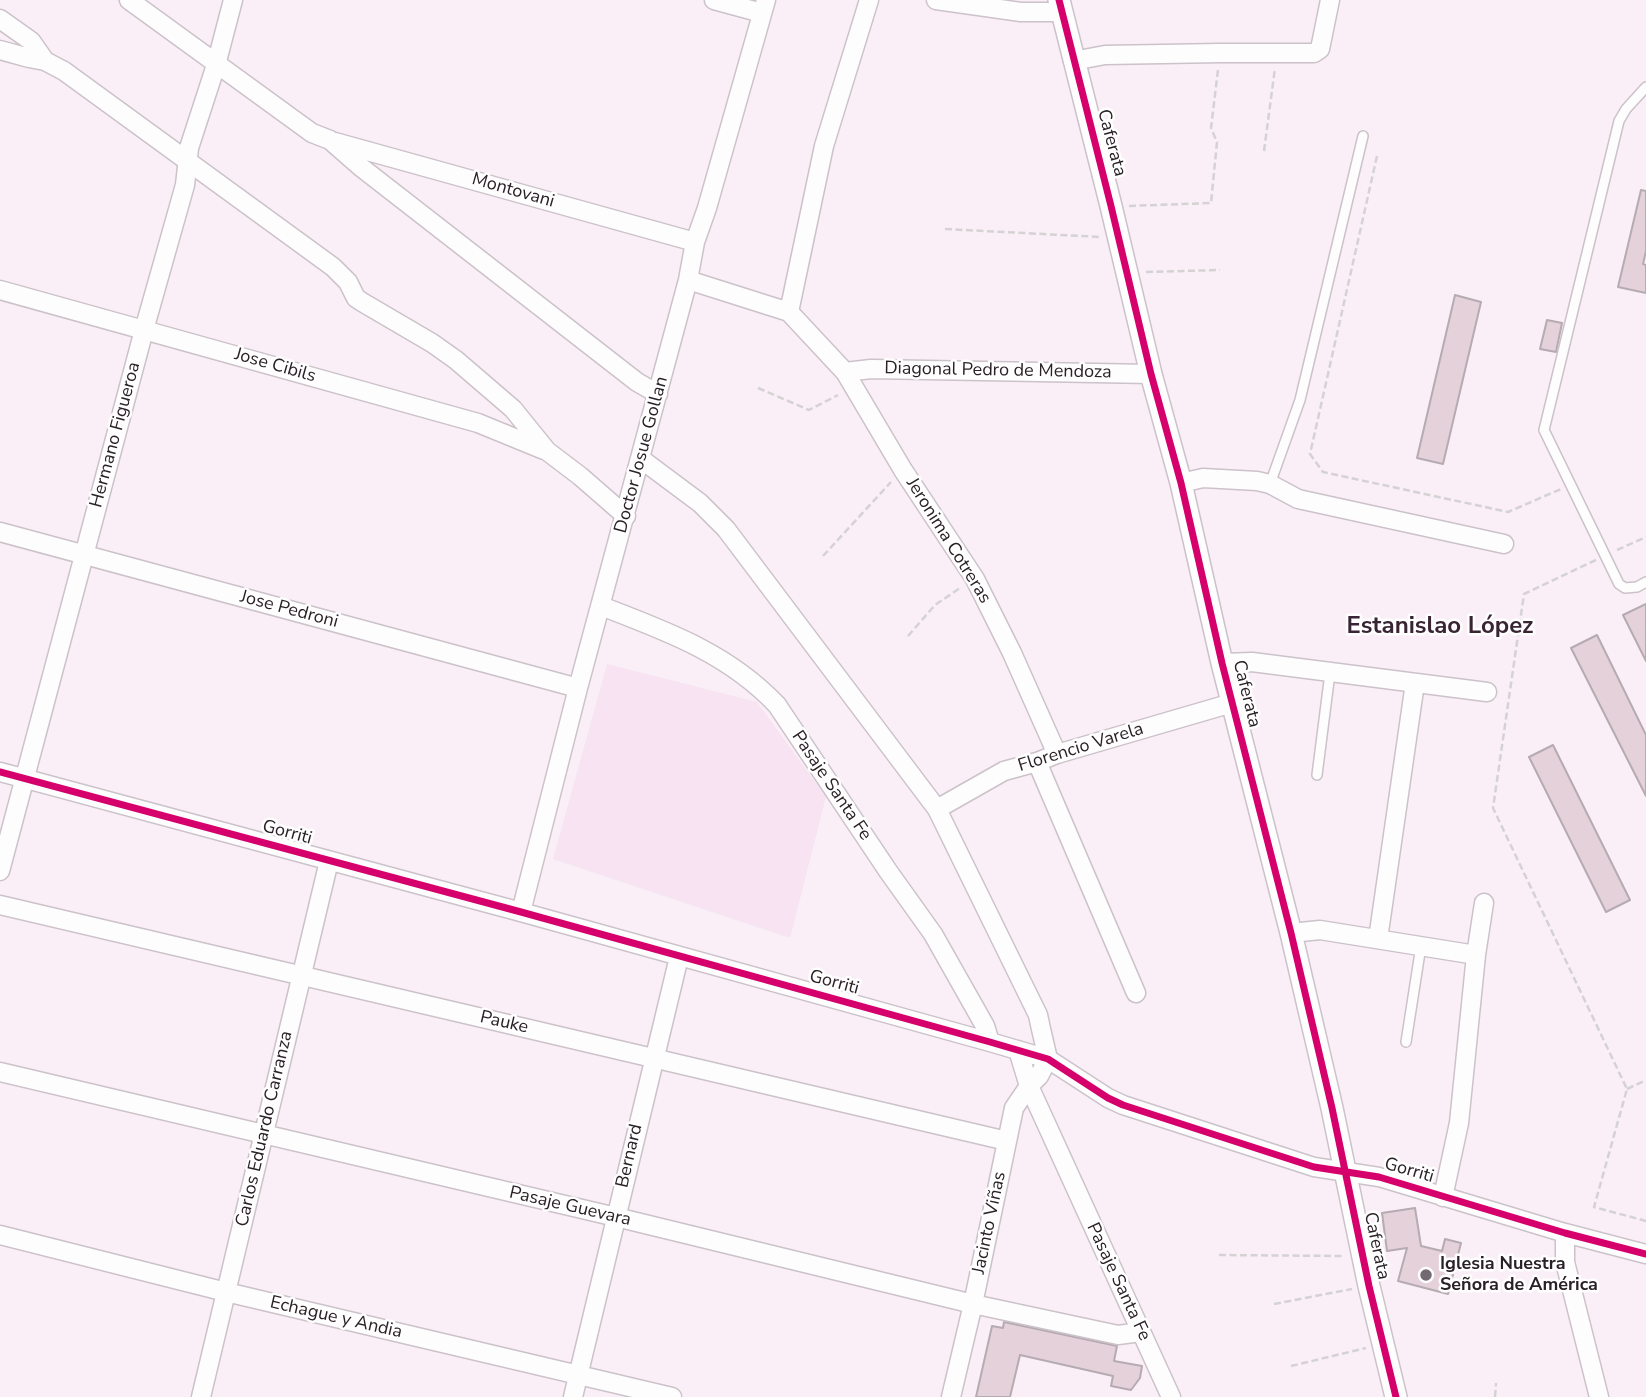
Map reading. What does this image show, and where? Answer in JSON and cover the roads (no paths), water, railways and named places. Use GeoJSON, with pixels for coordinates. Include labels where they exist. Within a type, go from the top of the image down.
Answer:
{"type":"FeatureCollection","features":[{"type":"Feature","properties":{"kind":"street"},"geometry":{"type":"LineString","coordinates":[[129,0],[312,133],[330,141],[626,373],[658,394]]}},
{"type":"Feature","properties":{"kind":"street","name":"Hermano Figueroa"},"geometry":{"type":"LineString","coordinates":[[0,871],[185,185],[188,148],[216,65],[233,0]]}},
{"type":"Feature","properties":{"kind":"street"},"geometry":{"type":"LineString","coordinates":[[714,0],[764,6]]}},
{"type":"Feature","properties":{"kind":"street"},"geometry":{"type":"LineString","coordinates":[[789,312],[824,146],[869,0]]}},
{"type":"Feature","properties":{"kind":"street"},"geometry":{"type":"LineString","coordinates":[[936,0],[1021,12],[1060,6]]}},
{"type":"Feature","properties":{"kind":"street"},"geometry":{"type":"LineString","coordinates":[[1073,61],[1105,55],[1314,53],[1320,49],[1330,0]]}},
{"type":"Feature","properties":{"kind":"street","name":"Doctor Josue Gollan"},"geometry":{"type":"LineString","coordinates":[[521,912],[578,688],[688,281],[695,242],[764,6]]}},
{"type":"Feature","properties":{"kind":"street","name":"Caferata"},"geometry":{"type":"LineString","coordinates":[[1060,6],[1291,933],[1332,1108],[1368,1286],[1396,1397]]}},
{"type":"Feature","properties":{"kind":"street"},"geometry":{"type":"LineString","coordinates":[[0,19],[31,41],[45,61]]}},
{"type":"Feature","properties":{"kind":"street"},"geometry":{"type":"LineString","coordinates":[[0,50],[45,61],[64,71],[333,267],[348,282],[356,298],[432,343],[513,408],[547,451],[626,516]]}},
{"type":"Feature","properties":{"kind":"street","name":"Montovani"},"geometry":{"type":"LineString","coordinates":[[330,141],[695,242]]}},
{"type":"Feature","properties":{"kind":"street"},"geometry":{"type":"LineString","coordinates":[[688,281],[789,312],[849,380]]}},
{"type":"Feature","properties":{"kind":"street","name":"Jose Cibils"},"geometry":{"type":"LineString","coordinates":[[0,290],[478,424],[547,451]]}},
{"type":"Feature","properties":{"kind":"street","name":"Diagonal Pedro de Mendoza"},"geometry":{"type":"LineString","coordinates":[[849,380],[871,369],[1151,374]]}},
{"type":"Feature","properties":{"kind":"street","name":"Jeronima Cotreras"},"geometry":{"type":"LineString","coordinates":[[849,380],[903,470],[975,579],[1012,653],[1057,754]]}},
{"type":"Feature","properties":{"kind":"street"},"geometry":{"type":"LineString","coordinates":[[640,459],[700,503],[726,529],[937,809],[1038,1015],[1048,1059]]}},
{"type":"Feature","properties":{"kind":"street"},"geometry":{"type":"LineString","coordinates":[[1181,483],[1203,478],[1256,481],[1270,484],[1298,499],[1504,544]]}},
{"type":"Feature","properties":{"kind":"street","name":"Jose Pedroni"},"geometry":{"type":"LineString","coordinates":[[0,532],[578,688]]}},
{"type":"Feature","properties":{"kind":"street","name":"Pasaje Santa Fe"},"geometry":{"type":"LineString","coordinates":[[601,606],[701,647],[761,689],[776,705],[933,934],[985,1026],[990,1042]]}},
{"type":"Feature","properties":{"kind":"street"},"geometry":{"type":"LineString","coordinates":[[1222,663],[1252,662],[1487,692]]}},
{"type":"Feature","properties":{"kind":"street"},"geometry":{"type":"LineString","coordinates":[[1378,939],[1415,683]]}},
{"type":"Feature","properties":{"kind":"street","name":"Florencio Varela"},"geometry":{"type":"LineString","coordinates":[[937,809],[1004,771],[1232,703]]}},
{"type":"Feature","properties":{"kind":"street"},"geometry":{"type":"LineString","coordinates":[[1037,762],[1136,993]]}},
{"type":"Feature","properties":{"kind":"street","name":"Gorriti"},"geometry":{"type":"LineString","coordinates":[[0,772],[521,912],[1018,1050],[1048,1059],[1123,1105],[1314,1167],[1379,1177],[1565,1233],[1646,1254]]}},
{"type":"Feature","properties":{"kind":"street","name":"Carlos Eduardo Carranza"},"geometry":{"type":"LineString","coordinates":[[201,1397],[330,861]]}},
{"type":"Feature","properties":{"kind":"street"},"geometry":{"type":"LineString","coordinates":[[1443,1197],[1459,1123],[1484,903]]}},
{"type":"Feature","properties":{"kind":"street","name":"Pauke"},"geometry":{"type":"LineString","coordinates":[[0,905],[1007,1141]]}},
{"type":"Feature","properties":{"kind":"street"},"geometry":{"type":"LineString","coordinates":[[1291,933],[1320,930],[1476,955]]}},
{"type":"Feature","properties":{"kind":"street","name":"Bernard"},"geometry":{"type":"LineString","coordinates":[[573,1397],[678,957]]}},
{"type":"Feature","properties":{"kind":"street","name":"Pasaje Santa Fe"},"geometry":{"type":"LineString","coordinates":[[1018,1050],[1029,1086],[1171,1397]]}},
{"type":"Feature","properties":{"kind":"street","name":"Jacinto Viñas"},"geometry":{"type":"LineString","coordinates":[[951,1397],[1014,1108],[1039,1076],[1048,1059]]}},
{"type":"Feature","properties":{"kind":"street","name":"Pasaje Guevara"},"geometry":{"type":"LineString","coordinates":[[0,1072],[973,1304],[1118,1335],[1141,1332]]}},
{"type":"Feature","properties":{"kind":"street"},"geometry":{"type":"LineString","coordinates":[[1565,1233],[1565,1262],[1599,1397]]}},
{"type":"Feature","properties":{"kind":"street","name":"Echague y Andia"},"geometry":{"type":"LineString","coordinates":[[0,1235],[226,1292],[672,1397]]}},
{"type":"Feature","properties":{"kind":"lane"},"geometry":{"type":"LineString","coordinates":[[1646,87],[1619,121],[1544,430],[1619,584],[1625,588],[1637,587],[1646,582]]}},
{"type":"Feature","properties":{"kind":"lane"},"geometry":{"type":"LineString","coordinates":[[1270,484],[1300,400],[1363,136]]}},
{"type":"Feature","properties":{"kind":"lane"},"geometry":{"type":"LineString","coordinates":[[1317,775],[1330,673]]}},
{"type":"Feature","properties":{"kind":"lane"},"geometry":{"type":"LineString","coordinates":[[1406,1042],[1421,946]]}},
{"type":"Feature","properties":{"kind":"place","name":"Iglesia Nuestra Señora de América"},"geometry":{"type":"Point","coordinates":[1426,1275]}},
{"type":"Feature","properties":{"kind":"district","name":"Estanislao López"},"geometry":{"type":"Point","coordinates":[1440,627]}}]}
